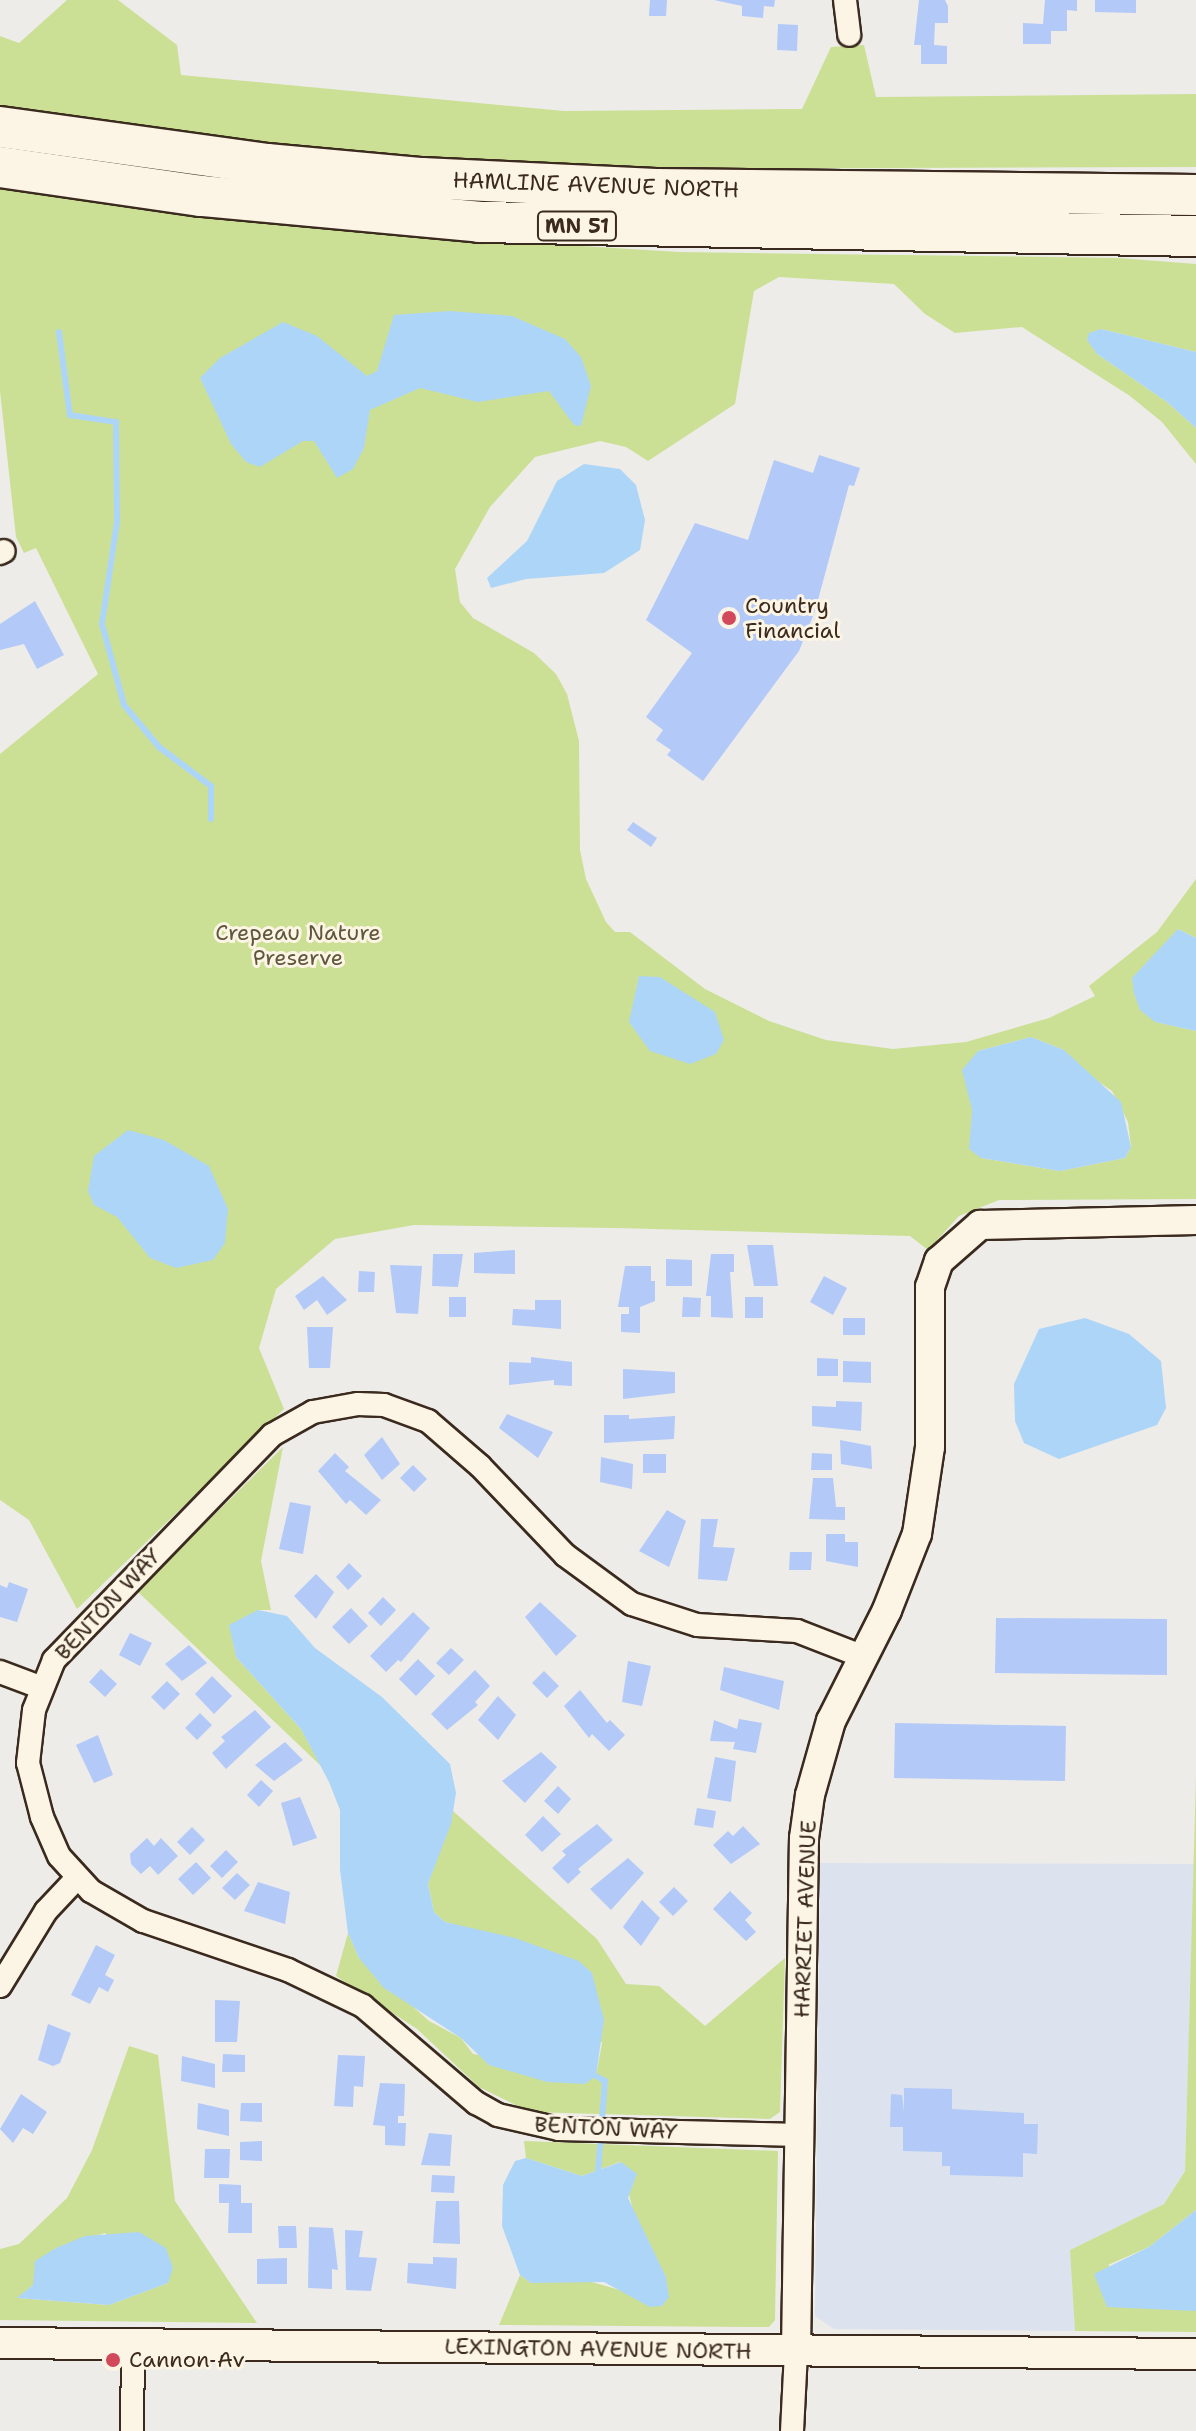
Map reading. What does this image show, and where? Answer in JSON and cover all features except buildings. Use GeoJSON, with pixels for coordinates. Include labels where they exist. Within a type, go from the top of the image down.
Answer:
{"type":"FeatureCollection","features":[{"type":"Feature","properties":{"kind":"highway","name":"HAMLINE AVENUE NORTH"},"geometry":{"type":"LineString","coordinates":[[0,127],[267,164],[422,178],[656,189],[1196,195]]}},
{"type":"Feature","properties":{"kind":"highway","name":"HAMLINE AVENUE NORTH"},"geometry":{"type":"LineString","coordinates":[[0,167],[202,196],[480,222],[1177,235],[1196,247]]}},
{"type":"Feature","properties":{"kind":"highway"},"geometry":{"type":"LineString","coordinates":[[1113,194],[1196,184]]}},
{"type":"Feature","properties":{"kind":"main road","name":"LEXINGTON AVENUE NORTH"},"geometry":{"type":"LineString","coordinates":[[0,2343],[1196,2354]]}},
{"type":"Feature","properties":{"kind":"street"},"geometry":{"type":"LineString","coordinates":[[845,0],[849,35]]}},
{"type":"Feature","properties":{"kind":"street","name":"HARRIET AVENUE"},"geometry":{"type":"LineString","coordinates":[[792,2431],[810,1795],[831,1721],[861,1656],[887,1610],[917,1534],[930,1447],[930,1287],[953,1244],[980,1225],[1027,1220],[1196,1220]]}},
{"type":"Feature","properties":{"kind":"street","name":"BENTON WAY"},"geometry":{"type":"LineString","coordinates":[[800,2135],[559,2129],[498,2115],[476,2103],[363,2006],[288,1970],[143,1921],[77,1878],[59,1856],[42,1817],[28,1763],[40,1687],[54,1660],[272,1435],[313,1412],[358,1404],[384,1405],[428,1421],[480,1466],[565,1555],[632,1604],[697,1625],[797,1631],[861,1656]]}},
{"type":"Feature","properties":{"kind":"street"},"geometry":{"type":"LineString","coordinates":[[0,1672],[40,1687]]}},
{"type":"Feature","properties":{"kind":"street"},"geometry":{"type":"LineString","coordinates":[[0,1986],[46,1911],[77,1878]]}},
{"type":"Feature","properties":{"kind":"street"},"geometry":{"type":"LineString","coordinates":[[132,2431],[133,2344]]}},
{"type":"Feature","properties":{"kind":"shaded area"},"geometry":{"type":"Polygon","coordinates":[[[820,1863],[1194,1864],[1185,2170],[1164,2204],[1070,2250],[1075,2331],[834,2329],[815,2316],[820,1863]]]}},
{"type":"Feature","properties":{"kind":"green space"},"geometry":{"type":"Polygon","coordinates":[[[67,0],[118,0],[177,45],[181,75],[564,111],[802,109],[831,47],[864,45],[876,97],[1196,94],[1196,167],[589,169],[306,149],[0,108],[0,36],[19,43],[67,0]]]}},
{"type":"Feature","properties":{"kind":"green space","name":"Crepeau Nature Preserve"},"geometry":{"type":"Polygon","coordinates":[[[0,188],[199,217],[469,239],[679,252],[1119,258],[1196,264],[1196,352],[1101,329],[1097,354],[1167,402],[1196,428],[1196,464],[1162,422],[1130,396],[1022,327],[955,333],[925,314],[894,284],[779,277],[754,291],[735,404],[648,461],[626,447],[600,441],[535,457],[490,507],[455,569],[460,602],[473,618],[534,653],[556,674],[567,694],[579,741],[580,850],[586,879],[606,922],[615,932],[630,932],[705,989],[769,1021],[826,1040],[893,1049],[966,1042],[1049,1018],[1095,996],[1089,986],[1157,932],[1196,879],[1196,938],[1178,929],[1134,993],[1141,1010],[1156,1022],[1196,1031],[1196,1199],[999,1200],[959,1216],[928,1250],[910,1236],[616,1228],[414,1225],[335,1239],[276,1289],[259,1348],[284,1409],[77,1609],[29,1520],[0,1500],[0,754],[98,674],[36,548],[24,553],[16,537],[0,391],[0,188]],[[1031,1037],[978,1051],[970,1091],[981,1158],[1060,1171],[1125,1158],[1131,1147],[1128,1122],[1112,1091],[1077,1067],[1064,1050],[1031,1037]]]}},
{"type":"Feature","properties":{"kind":"green space"},"geometry":{"type":"Polygon","coordinates":[[[283,1447],[261,1561],[271,1610],[258,1610],[236,1657],[301,1729],[321,1766],[137,1591],[283,1447]]]}},
{"type":"Feature","properties":{"kind":"green space"},"geometry":{"type":"Polygon","coordinates":[[[1196,1776],[1196,2210],[1149,2247],[1108,2265],[1196,2311],[1196,2332],[1075,2331],[1070,2250],[1164,2204],[1185,2171],[1196,1776]]]}},
{"type":"Feature","properties":{"kind":"green space"},"geometry":{"type":"Polygon","coordinates":[[[453,1811],[597,1939],[626,1984],[659,1986],[705,2026],[785,1958],[780,2112],[770,2119],[530,2112],[479,2087],[417,2029],[336,1976],[348,1933],[359,1958],[429,2021],[461,2038],[473,2054],[596,2076],[602,2043],[544,1950],[445,1922],[434,1912],[428,1884],[453,1811]]]}},
{"type":"Feature","properties":{"kind":"green space"},"geometry":{"type":"Polygon","coordinates":[[[129,2046],[158,2055],[175,2201],[257,2323],[0,2320],[0,2249],[19,2244],[67,2198],[92,2150],[129,2046]],[[105,2233],[56,2248],[33,2285],[18,2298],[109,2305],[168,2283],[105,2233]]]}},
{"type":"Feature","properties":{"kind":"green space"},"geometry":{"type":"Polygon","coordinates":[[[524,2141],[778,2151],[775,2320],[769,2327],[499,2325],[520,2275],[531,2283],[581,2279],[620,2290],[666,2277],[636,2221],[620,2162],[582,2176],[526,2158],[524,2141]]]}},
{"type":"Feature","properties":{"kind":"water"},"geometry":{"type":"Polygon","coordinates":[[[450,311],[512,316],[565,339],[581,357],[591,386],[581,426],[574,425],[549,391],[478,402],[420,388],[370,410],[364,448],[353,469],[337,478],[314,441],[303,441],[260,467],[246,462],[231,444],[200,378],[220,358],[283,322],[317,336],[367,376],[377,371],[394,315],[450,311]]]}},
{"type":"Feature","properties":{"kind":"water"},"geometry":{"type":"Polygon","coordinates":[[[1101,329],[1196,352],[1196,428],[1167,402],[1097,354],[1087,340],[1089,333],[1101,329]]]}},
{"type":"Feature","properties":{"kind":"water"},"geometry":{"type":"Polygon","coordinates":[[[584,464],[620,469],[636,485],[645,520],[640,550],[604,573],[526,579],[491,588],[487,578],[527,541],[557,481],[584,464]]]}},
{"type":"Feature","properties":{"kind":"water"},"geometry":{"type":"Polygon","coordinates":[[[1178,929],[1196,938],[1196,1031],[1155,1022],[1140,1010],[1134,993],[1132,978],[1178,929]]]}},
{"type":"Feature","properties":{"kind":"water"},"geometry":{"type":"Polygon","coordinates":[[[639,976],[660,977],[715,1012],[724,1040],[716,1054],[690,1064],[650,1051],[629,1022],[639,976]]]}},
{"type":"Feature","properties":{"kind":"water"},"geometry":{"type":"Polygon","coordinates":[[[1031,1037],[1064,1050],[1121,1102],[1131,1147],[1125,1158],[1060,1171],[981,1158],[969,1149],[972,1110],[962,1070],[978,1051],[1031,1037]]]}},
{"type":"Feature","properties":{"kind":"water"},"geometry":{"type":"Polygon","coordinates":[[[128,1130],[164,1140],[209,1166],[228,1209],[225,1243],[213,1260],[176,1268],[150,1258],[117,1217],[94,1205],[88,1191],[94,1156],[128,1130]]]}},
{"type":"Feature","properties":{"kind":"water"},"geometry":{"type":"Polygon","coordinates":[[[1085,1318],[1129,1334],[1161,1361],[1166,1408],[1157,1425],[1059,1459],[1024,1443],[1015,1421],[1014,1384],[1039,1329],[1085,1318]]]}},
{"type":"Feature","properties":{"kind":"water"},"geometry":{"type":"Polygon","coordinates":[[[258,1610],[287,1616],[315,1648],[382,1697],[450,1764],[456,1793],[451,1824],[428,1884],[434,1912],[445,1922],[515,1938],[579,1961],[592,1973],[604,2020],[596,2076],[585,2084],[547,2082],[489,2065],[461,2038],[384,1988],[359,1958],[348,1933],[340,1870],[340,1810],[329,1782],[301,1729],[236,1657],[229,1625],[258,1610]]]}},
{"type":"Feature","properties":{"kind":"water"},"geometry":{"type":"Polygon","coordinates":[[[526,2158],[582,2176],[621,2162],[637,2174],[628,2198],[666,2277],[669,2297],[662,2306],[650,2307],[604,2282],[531,2283],[520,2275],[502,2226],[503,2185],[515,2161],[526,2158]]]}},
{"type":"Feature","properties":{"kind":"water"},"geometry":{"type":"Polygon","coordinates":[[[1196,2210],[1196,2311],[1107,2307],[1094,2274],[1149,2247],[1196,2210]]]}},
{"type":"Feature","properties":{"kind":"water"},"geometry":{"type":"Polygon","coordinates":[[[139,2232],[166,2248],[173,2268],[168,2283],[109,2305],[17,2298],[33,2285],[35,2261],[56,2248],[85,2236],[139,2232]]]}},
{"type":"Feature","properties":{"kind":"waterway"},"geometry":{"type":"LineString","coordinates":[[59,332],[70,415],[116,422],[117,522],[102,624],[124,705],[159,747],[211,786],[211,819]]}},
{"type":"Feature","properties":{"kind":"waterway"},"geometry":{"type":"LineString","coordinates":[[596,2076],[605,2081],[598,2173]]}},
{"type":"Feature","properties":{"kind":"place","name":"Country Financial"},"geometry":{"type":"Point","coordinates":[729,618]}},
{"type":"Feature","properties":{"kind":"place","name":"Cannon Av"},"geometry":{"type":"Point","coordinates":[113,2360]}}]}
